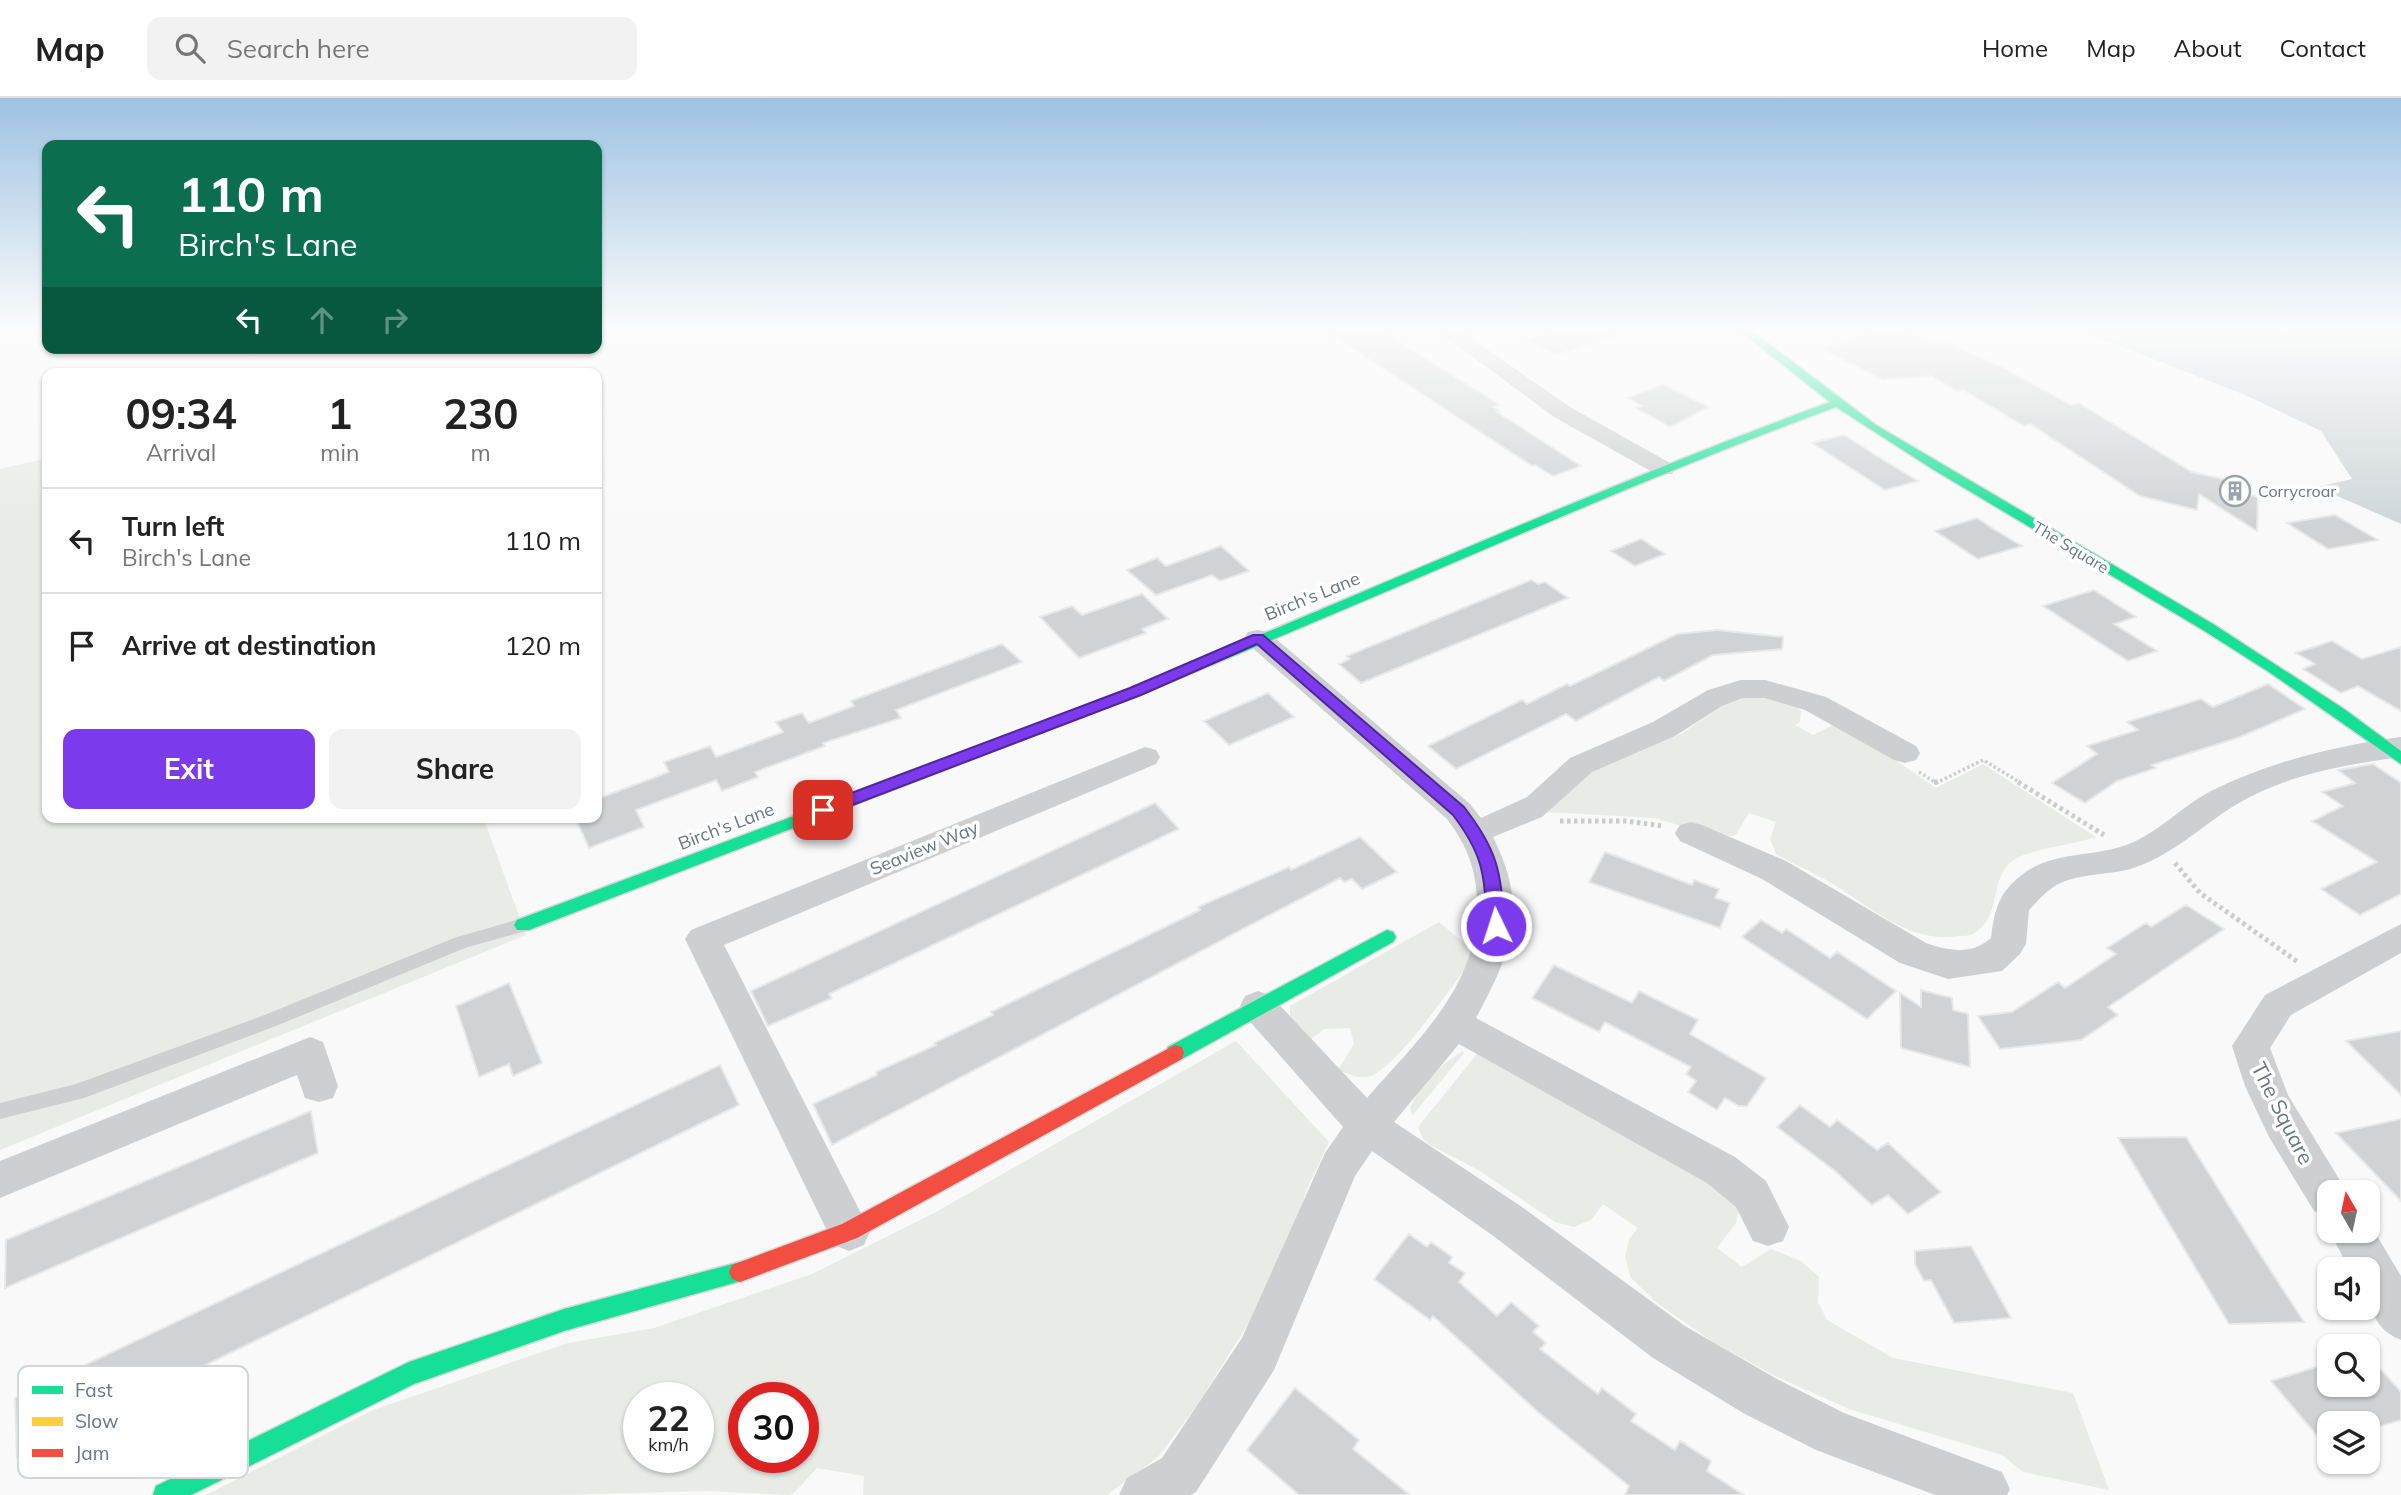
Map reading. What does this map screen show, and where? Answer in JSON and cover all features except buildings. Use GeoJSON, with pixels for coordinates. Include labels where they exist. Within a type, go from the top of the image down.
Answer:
{"type":"FeatureCollection","features":[{"type":"Feature","properties":{"kind":"street"},"geometry":{"type":"LineString","coordinates":[[1540,396],[1562,412],[1664,469]]}},
{"type":"Feature","properties":{"kind":"street","name":"The Square"},"geometry":{"type":"LineString","coordinates":[[1829,396],[1935,466],[2239,647],[2397,752]]}},
{"type":"Feature","properties":{"kind":"street","name":"Birch's Lane"},"geometry":{"type":"LineString","coordinates":[[523,925],[1136,691],[1258,638],[1442,565],[1734,439],[1838,403]]}},
{"type":"Feature","properties":{"kind":"street"},"geometry":{"type":"LineString","coordinates":[[1172,1488],[1258,1354],[1339,1166],[1367,1126],[1454,1024],[1483,972],[1496,926],[1492,868],[1474,831],[1458,811],[1258,638]]}},
{"type":"Feature","properties":{"kind":"street"},"geometry":{"type":"LineString","coordinates":[[1474,831],[1504,822],[1537,806],[1580,765],[1662,730],[1719,696],[1743,690],[1773,689],[1798,697],[1840,715],[1905,753]]}},
{"type":"Feature","properties":{"kind":"street"},"geometry":{"type":"LineString","coordinates":[[1691,833],[1774,870],[1913,953],[1948,965],[1989,961],[2008,944],[2012,906],[2040,879],[2070,868],[2127,858],[2220,800],[2270,777],[2339,755],[2397,752]]}},
{"type":"Feature","properties":{"kind":"street","name":"Seaview Way"},"geometry":{"type":"LineString","coordinates":[[849,1231],[704,939],[1145,757]]}},
{"type":"Feature","properties":{"kind":"street"},"geometry":{"type":"LineString","coordinates":[[248,1454],[409,1374],[564,1320],[731,1275],[849,1231],[1387,937]]}},
{"type":"Feature","properties":{"kind":"street","name":"The Square"},"geometry":{"type":"LineString","coordinates":[[2317,1180],[2290,1137],[2262,1083],[2250,1046],[2278,1005],[2401,937]]}},
{"type":"Feature","properties":{"kind":"street"},"geometry":{"type":"LineString","coordinates":[[1258,1006],[1367,1126],[1507,1221],[1669,1342],[1749,1390],[1832,1433],[1985,1489]]}},
{"type":"Feature","properties":{"kind":"street"},"geometry":{"type":"LineString","coordinates":[[1454,1024],[1721,1170],[1751,1194],[1768,1227]]}},
{"type":"Feature","properties":{"kind":"street"},"geometry":{"type":"LineString","coordinates":[[0,1180],[310,1053],[319,1086]]}},
{"type":"Feature","properties":{"kind":"street"},"geometry":{"type":"LineString","coordinates":[[2358,1243],[2401,1318]]}},
{"type":"Feature","properties":{"kind":"street"},"geometry":{"type":"LineString","coordinates":[[165,1495],[199,1478]]}},
{"type":"Feature","properties":{"kind":"lane"},"geometry":{"type":"LineString","coordinates":[[0,1111],[77,1092],[269,1021],[460,943],[523,925]]}},
{"type":"Feature","properties":{"kind":"path"},"geometry":{"type":"LineString","coordinates":[[1905,753],[1907,764],[1936,783],[1983,760],[2146,848],[2200,893],[2323,980]]}},
{"type":"Feature","properties":{"kind":"path"},"geometry":{"type":"LineString","coordinates":[[1520,813],[1537,823],[1626,821],[1691,833]]}},
{"type":"Feature","properties":{"kind":"shaded area"},"geometry":{"type":"Polygon","coordinates":[[[2248,396],[2401,396],[2401,524],[2317,487],[2352,479],[2321,431],[2248,396]]]}},
{"type":"Feature","properties":{"kind":"shaded area"},"geometry":{"type":"Polygon","coordinates":[[[42,459],[42,823],[485,823],[526,935],[0,1150],[0,469],[42,459]]]}},
{"type":"Feature","properties":{"kind":"shaded area"},"geometry":{"type":"Polygon","coordinates":[[[1737,696],[1789,699],[1801,711],[1800,722],[1795,725],[1813,735],[1831,726],[1844,725],[1936,788],[1983,764],[2096,837],[2017,858],[2004,870],[1992,909],[1982,926],[1973,934],[1941,937],[1924,935],[1892,922],[1833,884],[1776,854],[1770,839],[1776,822],[1749,813],[1735,836],[1711,835],[1655,818],[1544,812],[1589,770],[1681,734],[1737,696]]]}},
{"type":"Feature","properties":{"kind":"shaded area"},"geometry":{"type":"Polygon","coordinates":[[[1439,922],[1468,946],[1471,961],[1426,1022],[1387,1065],[1375,1074],[1365,1077],[1338,1070],[1354,1044],[1350,1028],[1324,1029],[1311,1039],[1290,1017],[1290,1006],[1439,922]]]}},
{"type":"Feature","properties":{"kind":"shaded area"},"geometry":{"type":"Polygon","coordinates":[[[1236,1041],[1329,1142],[1306,1191],[1289,1249],[1258,1308],[1196,1407],[1158,1457],[1107,1495],[863,1495],[864,1476],[819,1468],[819,1382],[728,1382],[728,1473],[812,1473],[794,1493],[788,1495],[709,1491],[559,1495],[206,1495],[239,1478],[248,1478],[248,1474],[373,1410],[568,1343],[654,1328],[812,1274],[934,1213],[1236,1041]]]}},
{"type":"Feature","properties":{"kind":"shaded area"},"geometry":{"type":"Polygon","coordinates":[[[1481,1049],[1740,1202],[1736,1223],[1717,1248],[1742,1267],[1771,1249],[1801,1261],[1819,1277],[1818,1302],[1827,1320],[1893,1358],[2073,1393],[2109,1490],[2023,1472],[2002,1455],[1849,1409],[1775,1376],[1715,1343],[1658,1304],[1631,1278],[1625,1258],[1629,1239],[1638,1228],[1603,1204],[1591,1220],[1574,1227],[1555,1222],[1480,1171],[1430,1145],[1423,1139],[1418,1127],[1481,1049]]]}},
{"type":"Feature","properties":{"kind":"shaded area"},"geometry":{"type":"Polygon","coordinates":[[[1462,1051],[1464,1053],[1412,1116],[1410,1107],[1427,1077],[1462,1051]]]}},
{"type":"Feature","properties":{"kind":"traffic: fast"},"geometry":{"type":"LineString","coordinates":[[1828,396],[1872,427],[1939,468],[2208,627],[2338,712],[2401,759]]}},
{"type":"Feature","properties":{"kind":"traffic: fast"},"geometry":{"type":"LineString","coordinates":[[1118,698],[1299,625],[1656,472],[1838,403]]}},
{"type":"Feature","properties":{"kind":"traffic: fast"},"geometry":{"type":"LineString","coordinates":[[523,925],[826,809]]}},
{"type":"Feature","properties":{"kind":"traffic: fast"},"geometry":{"type":"LineString","coordinates":[[1175,1053],[1387,937]]}},
{"type":"Feature","properties":{"kind":"traffic: fast"},"geometry":{"type":"LineString","coordinates":[[248,1454],[409,1374],[564,1320],[740,1272]]}},
{"type":"Feature","properties":{"kind":"traffic: fast"},"geometry":{"type":"LineString","coordinates":[[165,1495],[199,1478]]}},
{"type":"Feature","properties":{"kind":"traffic: slow"},"geometry":{"type":"LineString","coordinates":[[826,809],[1118,698]]}},
{"type":"Feature","properties":{"kind":"traffic: jam"},"geometry":{"type":"LineString","coordinates":[[740,1272],[849,1231],[1175,1053]]}},
{"type":"Feature","properties":{"kind":"place","name":"Corrycroar"},"geometry":{"type":"Point","coordinates":[2235,491]}},
{"type":"Feature","properties":{"kind":"route"},"geometry":{"type":"LineString","coordinates":[[823,810],[1136,691],[1258,638],[1458,811],[1474,831],[1492,868],[1496,926]]}}]}
